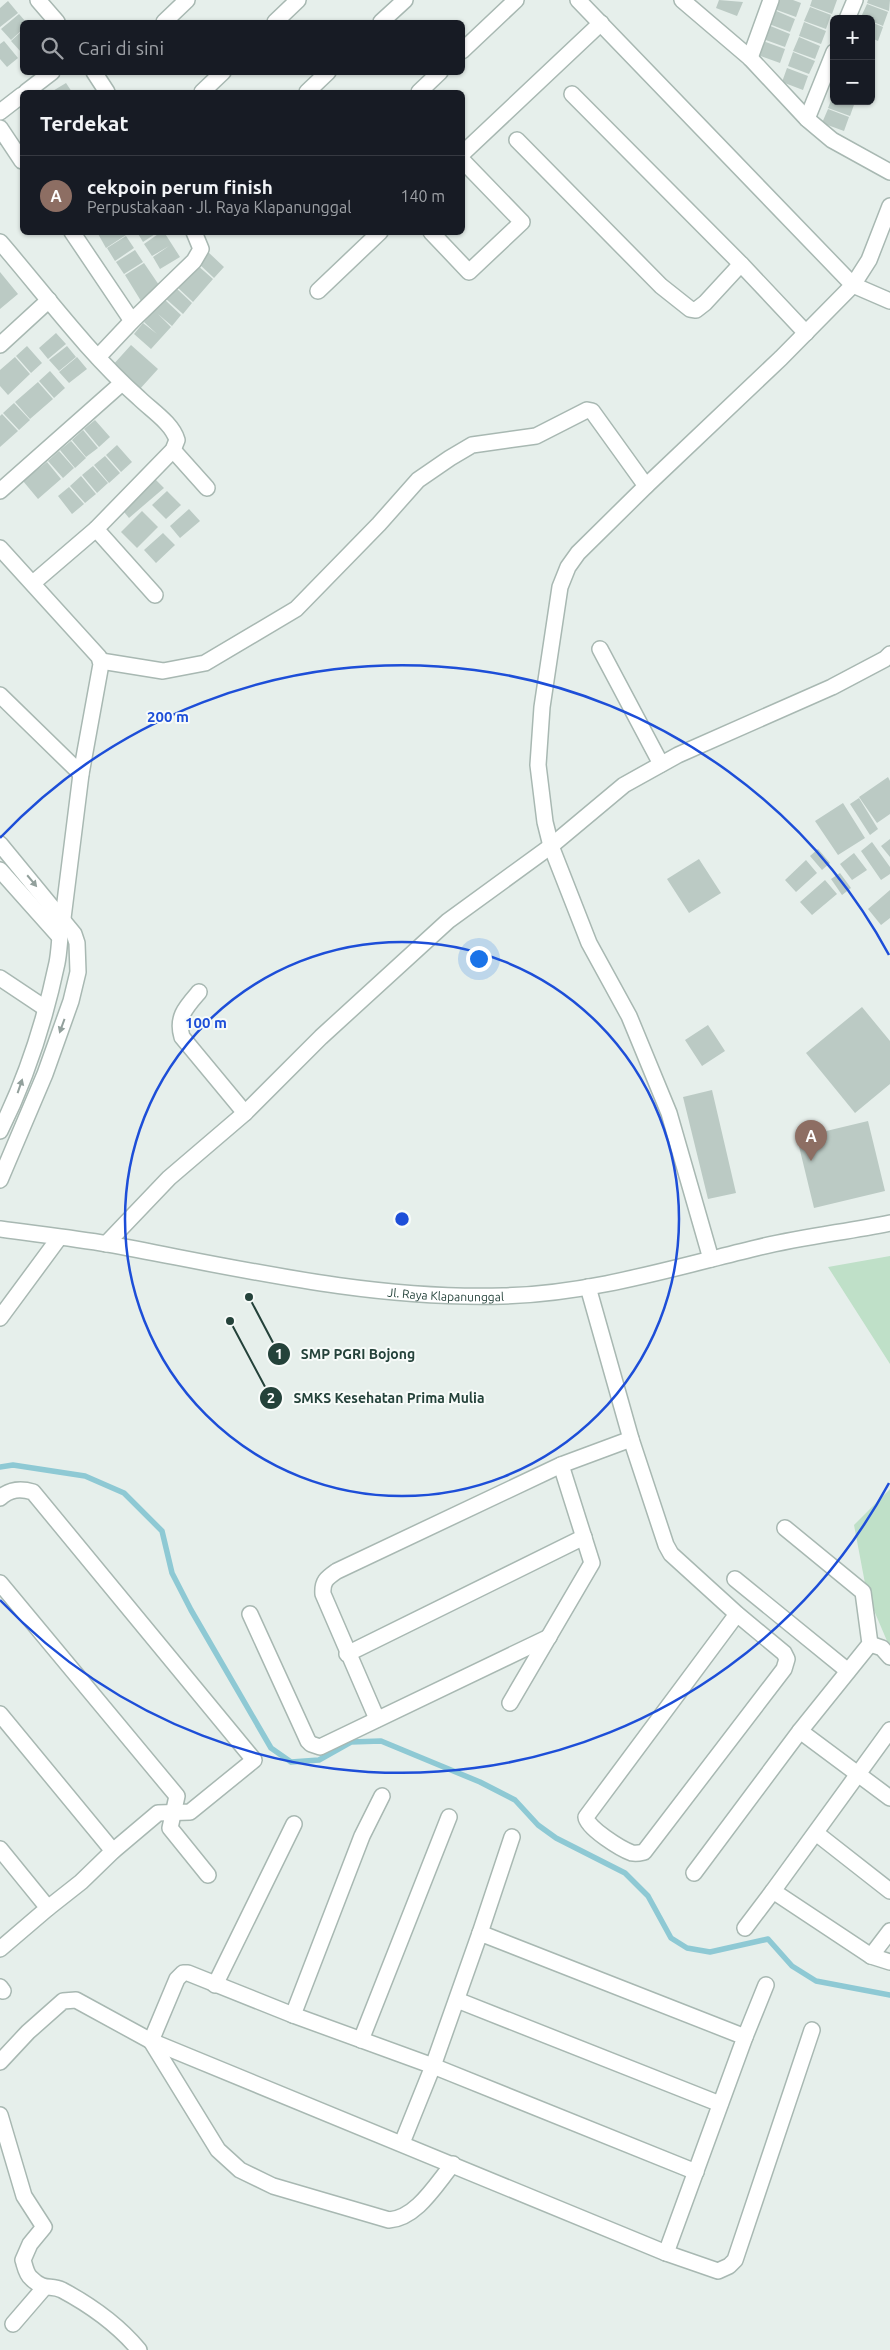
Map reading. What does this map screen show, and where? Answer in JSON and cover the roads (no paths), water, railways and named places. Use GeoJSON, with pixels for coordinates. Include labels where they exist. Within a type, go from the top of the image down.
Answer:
{"type":"FeatureCollection","features":[{"type":"Feature","properties":{"kind":"street"},"geometry":{"type":"LineString","coordinates":[[38,0],[55,20]]}},
{"type":"Feature","properties":{"kind":"street"},"geometry":{"type":"LineString","coordinates":[[166,20],[187,0]]}},
{"type":"Feature","properties":{"kind":"street"},"geometry":{"type":"LineString","coordinates":[[277,20],[298,0]]}},
{"type":"Feature","properties":{"kind":"street"},"geometry":{"type":"LineString","coordinates":[[383,20],[405,0]]}},
{"type":"Feature","properties":{"kind":"street"},"geometry":{"type":"LineString","coordinates":[[465,48],[516,0]]}},
{"type":"Feature","properties":{"kind":"street"},"geometry":{"type":"LineString","coordinates":[[578,0],[853,285],[890,301]]}},
{"type":"Feature","properties":{"kind":"street"},"geometry":{"type":"LineString","coordinates":[[682,0],[750,58],[807,118],[840,145],[890,172]]}},
{"type":"Feature","properties":{"kind":"street"},"geometry":{"type":"LineString","coordinates":[[750,58],[772,0]]}},
{"type":"Feature","properties":{"kind":"street"},"geometry":{"type":"LineString","coordinates":[[849,15],[855,0]]}},
{"type":"Feature","properties":{"kind":"street"},"geometry":{"type":"LineString","coordinates":[[465,151],[601,23]]}},
{"type":"Feature","properties":{"kind":"street"},"geometry":{"type":"LineString","coordinates":[[807,118],[831,60]]}},
{"type":"Feature","properties":{"kind":"street"},"geometry":{"type":"LineString","coordinates":[[29,90],[48,75]]}},
{"type":"Feature","properties":{"kind":"street"},"geometry":{"type":"LineString","coordinates":[[96,75],[105,90]]}},
{"type":"Feature","properties":{"kind":"street"},"geometry":{"type":"LineString","coordinates":[[204,90],[220,75]]}},
{"type":"Feature","properties":{"kind":"street"},"geometry":{"type":"LineString","coordinates":[[309,90],[325,75]]}},
{"type":"Feature","properties":{"kind":"street"},"geometry":{"type":"LineString","coordinates":[[421,90],[437,75]]}},
{"type":"Feature","properties":{"kind":"street"},"geometry":{"type":"LineString","coordinates":[[572,94],[741,264],[806,333]]}},
{"type":"Feature","properties":{"kind":"street"},"geometry":{"type":"LineString","coordinates":[[0,112],[20,97]]}},
{"type":"Feature","properties":{"kind":"street"},"geometry":{"type":"LineString","coordinates":[[0,128],[20,158]]}},
{"type":"Feature","properties":{"kind":"street"},"geometry":{"type":"LineString","coordinates":[[517,140],[661,286],[690,309],[696,310],[705,303],[741,264]]}},
{"type":"Feature","properties":{"kind":"street"},"geometry":{"type":"LineString","coordinates":[[434,235],[468,272],[522,222],[465,163]]}},
{"type":"Feature","properties":{"kind":"street"},"geometry":{"type":"LineString","coordinates":[[711,1259],[669,1113],[630,1016],[588,943],[550,846],[542,807],[538,765],[542,707],[560,588],[568,567],[578,553],[806,333],[853,285],[870,260],[890,206]]}},
{"type":"Feature","properties":{"kind":"street"},"geometry":{"type":"LineString","coordinates":[[74,235],[132,320]]}},
{"type":"Feature","properties":{"kind":"street"},"geometry":{"type":"LineString","coordinates":[[98,357],[132,320],[199,255],[200,242],[196,235]]}},
{"type":"Feature","properties":{"kind":"street"},"geometry":{"type":"LineString","coordinates":[[318,291],[377,235]]}},
{"type":"Feature","properties":{"kind":"street"},"geometry":{"type":"LineString","coordinates":[[0,242],[122,384],[170,426],[177,440],[173,450],[96,529],[33,583]]}},
{"type":"Feature","properties":{"kind":"street"},"geometry":{"type":"LineString","coordinates":[[0,344],[49,300]]}},
{"type":"Feature","properties":{"kind":"street"},"geometry":{"type":"LineString","coordinates":[[0,491],[122,384]]}},
{"type":"Feature","properties":{"kind":"street"},"geometry":{"type":"LineString","coordinates":[[0,548],[101,661],[163,671],[205,663],[296,609],[379,524],[418,480],[472,445],[536,436],[587,410],[592,411],[646,486]]}},
{"type":"Feature","properties":{"kind":"street"},"geometry":{"type":"LineString","coordinates":[[173,450],[207,488]]}},
{"type":"Feature","properties":{"kind":"street"},"geometry":{"type":"LineString","coordinates":[[96,529],[155,595]]}},
{"type":"Feature","properties":{"kind":"street"},"geometry":{"type":"LineString","coordinates":[[600,649],[661,764]]}},
{"type":"Feature","properties":{"kind":"street"},"geometry":{"type":"LineString","coordinates":[[106,1244],[169,1178],[245,1113],[321,1037],[448,921],[550,846],[624,785],[661,764],[832,687],[888,658]]}},
{"type":"Feature","properties":{"kind":"street"},"geometry":{"type":"LineString","coordinates":[[0,1131],[14,1103],[46,1008],[60,948],[58,935],[63,918],[81,774],[101,661]]}},
{"type":"Feature","properties":{"kind":"street"},"geometry":{"type":"LineString","coordinates":[[0,694],[81,774]]}},
{"type":"Feature","properties":{"kind":"street"},"geometry":{"type":"LineString","coordinates":[[0,844],[63,918],[74,934],[77,943],[78,972],[71,1001],[45,1074],[0,1180]]}},
{"type":"Feature","properties":{"kind":"street"},"geometry":{"type":"LineString","coordinates":[[0,870],[58,935]]}},
{"type":"Feature","properties":{"kind":"street"},"geometry":{"type":"LineString","coordinates":[[0,978],[46,1008]]}},
{"type":"Feature","properties":{"kind":"street"},"geometry":{"type":"LineString","coordinates":[[199,992],[180,1017],[182,1036],[245,1113]]}},
{"type":"Feature","properties":{"kind":"street","name":"Jl. Raya Klapanunggal"},"geometry":{"type":"LineString","coordinates":[[0,1229],[106,1244],[354,1287],[445,1295],[505,1296],[588,1287],[816,1236],[890,1223]]}},
{"type":"Feature","properties":{"kind":"street"},"geometry":{"type":"LineString","coordinates":[[0,1318],[59,1238]]}},
{"type":"Feature","properties":{"kind":"street"},"geometry":{"type":"LineString","coordinates":[[588,1287],[631,1439],[666,1545],[671,1554],[737,1614],[784,1653],[787,1665],[644,1852],[633,1853],[614,1844],[586,1822],[586,1816],[737,1614]]}},
{"type":"Feature","properties":{"kind":"street"},"geometry":{"type":"LineString","coordinates":[[377,1719],[347,1654],[323,1594],[322,1585],[325,1580],[337,1571],[561,1465],[631,1439]]}},
{"type":"Feature","properties":{"kind":"street"},"geometry":{"type":"LineString","coordinates":[[510,1703],[592,1563],[561,1465]]}},
{"type":"Feature","properties":{"kind":"street"},"geometry":{"type":"LineString","coordinates":[[0,1498],[6,1493],[22,1489],[33,1492],[254,1760],[190,1812],[158,1813],[113,1851],[81,1882],[0,1949]]}},
{"type":"Feature","properties":{"kind":"street"},"geometry":{"type":"LineString","coordinates":[[694,1873],[800,1731],[870,1644],[863,1592],[785,1528]]}},
{"type":"Feature","properties":{"kind":"street"},"geometry":{"type":"LineString","coordinates":[[347,1654],[584,1537]]}},
{"type":"Feature","properties":{"kind":"street"},"geometry":{"type":"LineString","coordinates":[[735,1579],[848,1671]]}},
{"type":"Feature","properties":{"kind":"street"},"geometry":{"type":"LineString","coordinates":[[0,1583],[177,1796],[170,1828],[208,1875]]}},
{"type":"Feature","properties":{"kind":"street"},"geometry":{"type":"LineString","coordinates":[[250,1614],[311,1744],[320,1747],[549,1637]]}},
{"type":"Feature","properties":{"kind":"street"},"geometry":{"type":"LineString","coordinates":[[870,1644],[882,1648],[890,1657]]}},
{"type":"Feature","properties":{"kind":"street"},"geometry":{"type":"LineString","coordinates":[[0,1714],[113,1851]]}},
{"type":"Feature","properties":{"kind":"street"},"geometry":{"type":"LineString","coordinates":[[745,1928],[890,1730]]}},
{"type":"Feature","properties":{"kind":"street"},"geometry":{"type":"LineString","coordinates":[[800,1731],[859,1773],[890,1798]]}},
{"type":"Feature","properties":{"kind":"street"},"geometry":{"type":"LineString","coordinates":[[293,2015],[362,1836],[382,1796]]}},
{"type":"Feature","properties":{"kind":"street"},"geometry":{"type":"LineString","coordinates":[[361,2040],[449,1817]]}},
{"type":"Feature","properties":{"kind":"street"},"geometry":{"type":"LineString","coordinates":[[215,1985],[294,1824]]}},
{"type":"Feature","properties":{"kind":"street"},"geometry":{"type":"LineString","coordinates":[[816,1833],[890,1891]]}},
{"type":"Feature","properties":{"kind":"street"},"geometry":{"type":"LineString","coordinates":[[402,2143],[433,2066],[512,1837]]}},
{"type":"Feature","properties":{"kind":"street"},"geometry":{"type":"LineString","coordinates":[[0,1849],[48,1908]]}},
{"type":"Feature","properties":{"kind":"street"},"geometry":{"type":"LineString","coordinates":[[773,1892],[871,1956],[890,1962]]}},
{"type":"Feature","properties":{"kind":"street"},"geometry":{"type":"LineString","coordinates":[[871,1956],[890,1931]]}},
{"type":"Feature","properties":{"kind":"street"},"geometry":{"type":"LineString","coordinates":[[480,1933],[745,2037]]}},
{"type":"Feature","properties":{"kind":"street"},"geometry":{"type":"LineString","coordinates":[[151,2041],[177,1979],[183,1973],[188,1973],[293,2015],[433,2066],[696,2172]]}},
{"type":"Feature","properties":{"kind":"street"},"geometry":{"type":"LineString","coordinates":[[666,2253],[766,1985]]}},
{"type":"Feature","properties":{"kind":"street"},"geometry":{"type":"LineString","coordinates":[[0,2062],[28,2032],[67,2000],[80,2001],[151,2041],[666,2253],[718,2271],[729,2266],[735,2260],[812,2030]]}},
{"type":"Feature","properties":{"kind":"street"},"geometry":{"type":"LineString","coordinates":[[456,2000],[720,2104]]}},
{"type":"Feature","properties":{"kind":"street"},"geometry":{"type":"LineString","coordinates":[[151,2041],[218,2150],[240,2170],[272,2186],[378,2219],[394,2220],[408,2214],[418,2206],[453,2164]]}},
{"type":"Feature","properties":{"kind":"street"},"geometry":{"type":"LineString","coordinates":[[0,2115],[24,2196],[44,2227],[30,2244],[23,2260],[29,2276],[44,2288],[60,2289],[124,2333],[139,2350]]}},
{"type":"Feature","properties":{"kind":"street"},"geometry":{"type":"LineString","coordinates":[[12,2324],[44,2288]]}},
{"type":"Feature","properties":{"kind":"waterway"},"geometry":{"type":"LineString","coordinates":[[0,1467],[13,1465],[85,1476],[124,1493],[162,1531],[172,1573],[191,1610],[271,1748],[291,1762],[319,1760],[351,1742],[381,1741],[480,1782],[515,1800],[538,1825],[556,1838],[625,1873],[648,1896],[671,1938],[687,1948],[710,1952],[768,1939],[792,1966],[816,1981],[890,1995]]}},
{"type":"Feature","properties":{"kind":"place","name":"cekpoin perum finish"},"geometry":{"type":"Point","coordinates":[811,1161]}},
{"type":"Feature","properties":{"kind":"place","name":"SMP PGRI Bojong"},"geometry":{"type":"Point","coordinates":[249,1297]}},
{"type":"Feature","properties":{"kind":"place","name":"SMKS Kesehatan Prima Mulia"},"geometry":{"type":"Point","coordinates":[230,1321]}}]}
